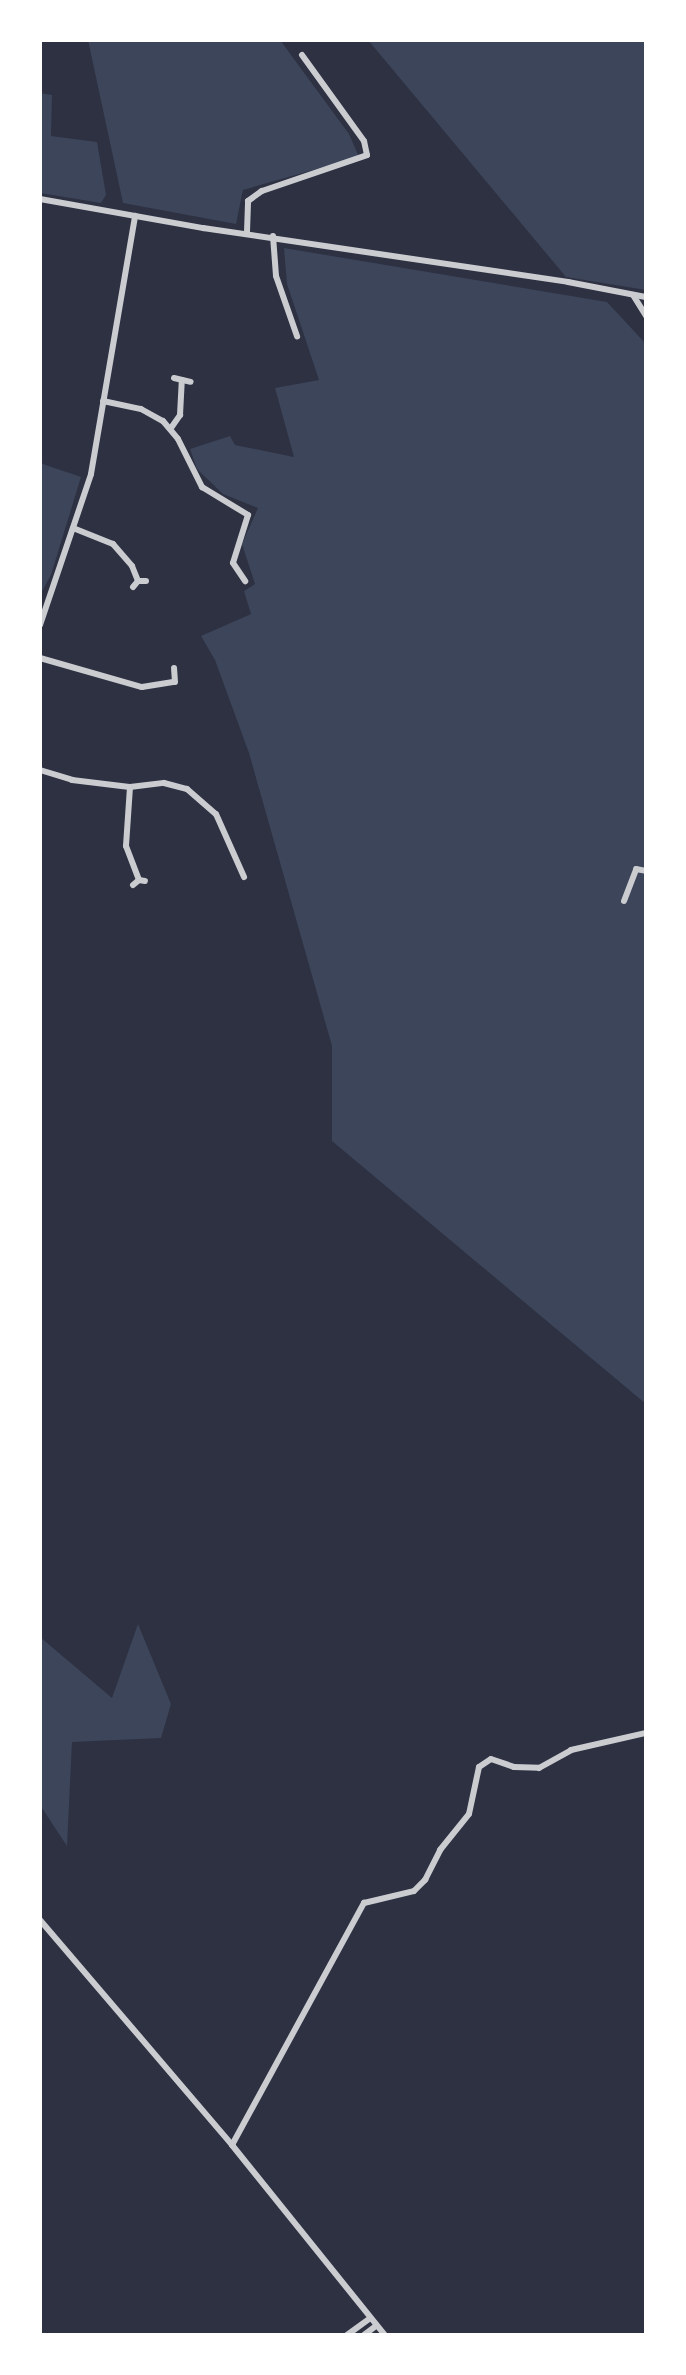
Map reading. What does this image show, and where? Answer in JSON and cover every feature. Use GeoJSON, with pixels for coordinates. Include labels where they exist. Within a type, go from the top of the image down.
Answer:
{"type":"FeatureCollection","features":[{"type":"Feature","properties":{"kind":"street"},"geometry":{"type":"LineString","coordinates":[[247,232],[248,201],[262,191],[367,155],[364,141],[302,55]]}},
{"type":"Feature","properties":{"kind":"street"},"geometry":{"type":"LineString","coordinates":[[40,199],[646,297]]}},
{"type":"Feature","properties":{"kind":"street"},"geometry":{"type":"LineString","coordinates":[[40,625],[91,474],[135,216]]}},
{"type":"Feature","properties":{"kind":"street"},"geometry":{"type":"LineString","coordinates":[[273,236],[276,276],[297,336]]}},
{"type":"Feature","properties":{"kind":"street"},"geometry":{"type":"LineString","coordinates":[[633,295],[646,316]]}},
{"type":"Feature","properties":{"kind":"street"},"geometry":{"type":"LineString","coordinates":[[174,378],[191,382]]}},
{"type":"Feature","properties":{"kind":"street"},"geometry":{"type":"LineString","coordinates":[[171,428],[180,415],[182,380]]}},
{"type":"Feature","properties":{"kind":"street"},"geometry":{"type":"LineString","coordinates":[[103,401],[141,409],[171,428],[202,487],[248,515],[233,563],[245,581]]}},
{"type":"Feature","properties":{"kind":"street"},"geometry":{"type":"LineString","coordinates":[[73,528],[113,544],[132,566],[139,583]]}},
{"type":"Feature","properties":{"kind":"street"},"geometry":{"type":"LineString","coordinates":[[40,658],[142,687],[175,682],[174,668]]}},
{"type":"Feature","properties":{"kind":"street"},"geometry":{"type":"LineString","coordinates":[[40,770],[72,780],[130,787],[173,784],[198,796],[216,814],[244,877]]}},
{"type":"Feature","properties":{"kind":"street"},"geometry":{"type":"LineString","coordinates":[[130,787],[126,846],[139,882]]}},
{"type":"Feature","properties":{"kind":"street"},"geometry":{"type":"LineString","coordinates":[[624,901],[636,869],[646,871]]}},
{"type":"Feature","properties":{"kind":"street"},"geometry":{"type":"LineString","coordinates":[[232,2145],[364,1903],[414,1891],[425,1880],[440,1850],[469,1814],[479,1767],[491,1759],[514,1767],[539,1768],[571,1750],[646,1733]]}},
{"type":"Feature","properties":{"kind":"street"},"geometry":{"type":"LineString","coordinates":[[40,1920],[232,2145],[369,2319],[385,2335]]}},
{"type":"Feature","properties":{"kind":"street"},"geometry":{"type":"LineString","coordinates":[[347,2335],[369,2319]]}},
{"type":"Feature","properties":{"kind":"street"},"geometry":{"type":"LineString","coordinates":[[364,2335],[376,2326]]}},
{"type":"Feature","properties":{"kind":"shaded area"},"geometry":{"type":"Polygon","coordinates":[[[88,40],[280,40],[349,134],[359,157],[243,190],[236,224],[123,203],[88,40]]]}},
{"type":"Feature","properties":{"kind":"shaded area"},"geometry":{"type":"Polygon","coordinates":[[[368,40],[646,40],[646,290],[566,277],[368,40]]]}},
{"type":"Feature","properties":{"kind":"shaded area"},"geometry":{"type":"Polygon","coordinates":[[[40,93],[52,95],[51,136],[97,142],[106,195],[101,203],[40,193],[40,93]]]}},
{"type":"Feature","properties":{"kind":"shaded area"},"geometry":{"type":"Polygon","coordinates":[[[284,248],[607,302],[646,344],[646,1404],[332,1141],[332,1046],[249,753],[215,660],[201,636],[251,614],[244,591],[255,584],[242,544],[258,508],[223,494],[197,469],[190,449],[230,436],[235,445],[294,457],[275,388],[319,380],[287,284],[284,248]]]}},
{"type":"Feature","properties":{"kind":"shaded area"},"geometry":{"type":"Polygon","coordinates":[[[40,463],[81,477],[51,575],[40,595],[40,463]]]}},
{"type":"Feature","properties":{"kind":"shaded area"},"geometry":{"type":"Polygon","coordinates":[[[138,1624],[171,1704],[161,1738],[72,1742],[67,1846],[40,1805],[40,1637],[112,1698],[138,1624]]]}}]}
